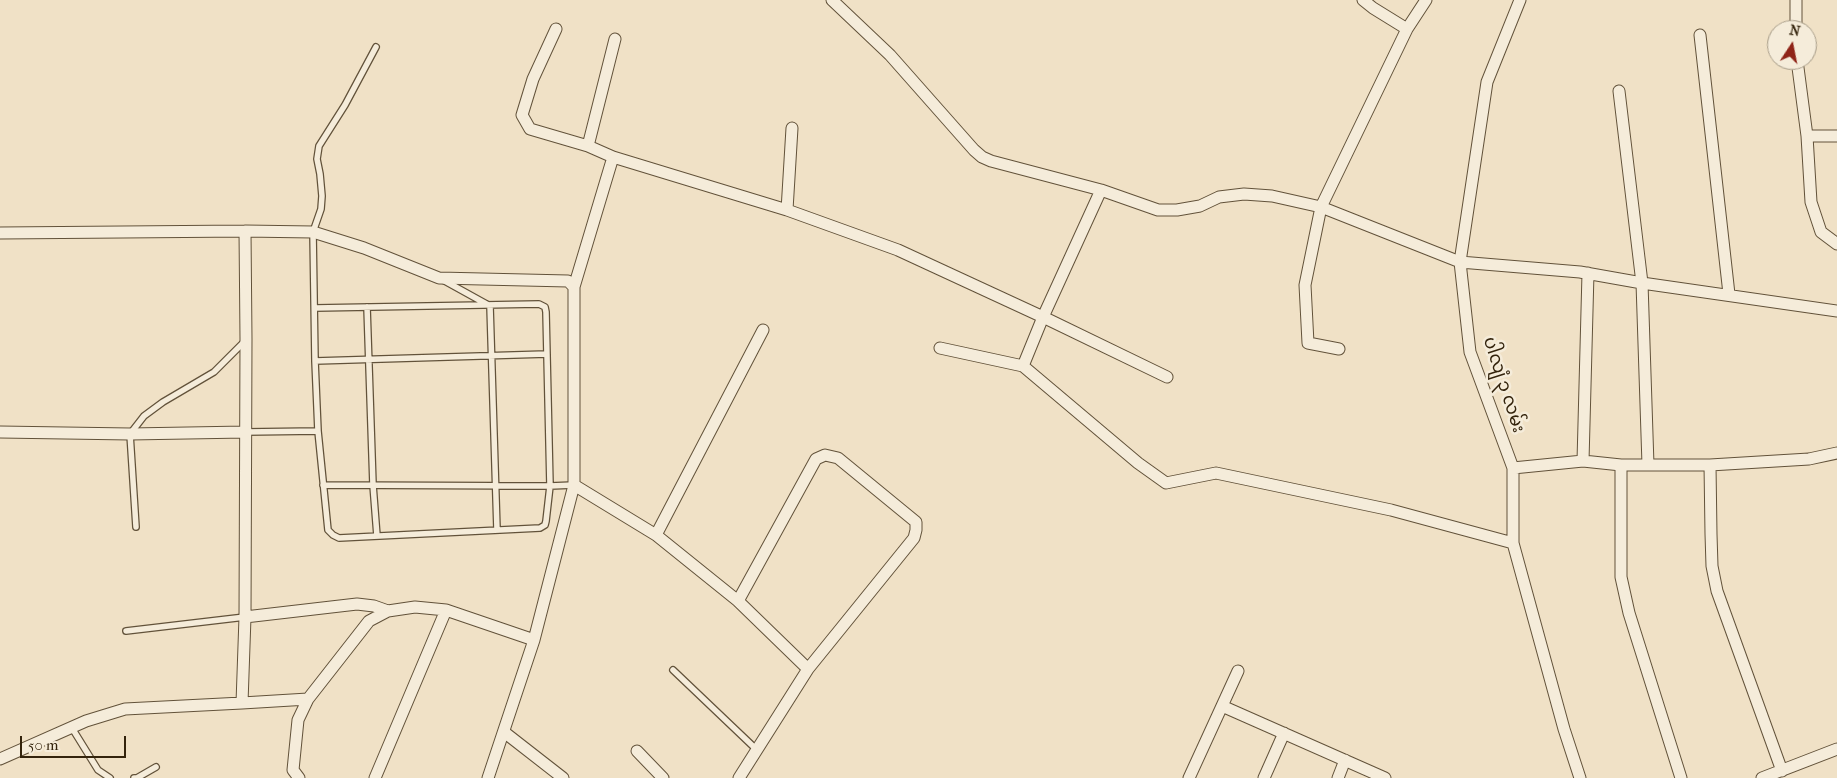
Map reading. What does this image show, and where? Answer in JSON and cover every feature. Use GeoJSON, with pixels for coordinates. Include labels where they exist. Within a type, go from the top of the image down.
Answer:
{"type":"FeatureCollection","features":[{"type":"Feature","properties":{"kind":"street"},"geometry":{"type":"LineString","coordinates":[[832,0],[890,55],[982,157],[1101,190],[1158,210],[1177,210],[1200,206],[1219,197],[1244,194],[1272,196],[1321,207],[1460,262],[1588,274],[1837,311]]}},
{"type":"Feature","properties":{"kind":"street"},"geometry":{"type":"LineString","coordinates":[[1363,0],[1407,29]]}},
{"type":"Feature","properties":{"kind":"street"},"geometry":{"type":"LineString","coordinates":[[1339,349],[1308,343],[1305,285],[1321,207],[1407,29],[1426,0]]}},
{"type":"Feature","properties":{"kind":"street","name":"ပါလျံ ၃ လမ်း"},"geometry":{"type":"LineString","coordinates":[[1520,0],[1487,82],[1460,262],[1470,352],[1513,468],[1513,543],[1564,729],[1580,778]]}},
{"type":"Feature","properties":{"kind":"street"},"geometry":{"type":"LineString","coordinates":[[1796,0],[1796,20]]}},
{"type":"Feature","properties":{"kind":"street"},"geometry":{"type":"LineString","coordinates":[[556,28],[533,79],[522,115],[530,129],[588,146],[613,157],[787,210],[898,250],[1167,377]]}},
{"type":"Feature","properties":{"kind":"street"},"geometry":{"type":"LineString","coordinates":[[1700,35],[1729,294]]}},
{"type":"Feature","properties":{"kind":"street"},"geometry":{"type":"LineString","coordinates":[[588,146],[615,39]]}},
{"type":"Feature","properties":{"kind":"street"},"geometry":{"type":"LineString","coordinates":[[1799,70],[1812,202],[1821,232],[1837,244]]}},
{"type":"Feature","properties":{"kind":"street"},"geometry":{"type":"LineString","coordinates":[[1619,90],[1642,283],[1648,465]]}},
{"type":"Feature","properties":{"kind":"street"},"geometry":{"type":"LineString","coordinates":[[787,210],[792,128]]}},
{"type":"Feature","properties":{"kind":"street"},"geometry":{"type":"LineString","coordinates":[[1807,136],[1837,136]]}},
{"type":"Feature","properties":{"kind":"street"},"geometry":{"type":"LineString","coordinates":[[488,778],[534,640],[574,486],[574,287],[613,157]]}},
{"type":"Feature","properties":{"kind":"street"},"geometry":{"type":"LineString","coordinates":[[1023,366],[1043,317],[1101,190]]}},
{"type":"Feature","properties":{"kind":"street"},"geometry":{"type":"LineString","coordinates":[[242,703],[245,617],[245,231]]}},
{"type":"Feature","properties":{"kind":"street"},"geometry":{"type":"LineString","coordinates":[[0,233],[314,232],[364,248],[439,278],[568,281],[574,287]]}},
{"type":"Feature","properties":{"kind":"street"},"geometry":{"type":"LineString","coordinates":[[1583,461],[1588,274]]}},
{"type":"Feature","properties":{"kind":"street"},"geometry":{"type":"LineString","coordinates":[[656,535],[763,330]]}},
{"type":"Feature","properties":{"kind":"street"},"geometry":{"type":"LineString","coordinates":[[940,348],[1023,366],[1138,463],[1166,483],[1216,473],[1391,510],[1513,543]]}},
{"type":"Feature","properties":{"kind":"street"},"geometry":{"type":"LineString","coordinates":[[0,432],[130,434],[245,432]]}},
{"type":"Feature","properties":{"kind":"street"},"geometry":{"type":"LineString","coordinates":[[1513,468],[1583,461],[1621,465],[1710,465],[1809,459],[1837,453]]}},
{"type":"Feature","properties":{"kind":"street"},"geometry":{"type":"LineString","coordinates":[[738,601],[816,459],[825,455],[838,458],[916,522],[914,538],[808,669],[739,778]]}},
{"type":"Feature","properties":{"kind":"street"},"geometry":{"type":"LineString","coordinates":[[1621,465],[1621,577],[1629,613],[1681,778]]}},
{"type":"Feature","properties":{"kind":"street"},"geometry":{"type":"LineString","coordinates":[[1710,465],[1710,534],[1712,566],[1717,591],[1782,771]]}},
{"type":"Feature","properties":{"kind":"street"},"geometry":{"type":"LineString","coordinates":[[574,486],[656,535],[738,601],[808,669]]}},
{"type":"Feature","properties":{"kind":"street"},"geometry":{"type":"LineString","coordinates":[[245,617],[357,604],[374,606],[388,611]]}},
{"type":"Feature","properties":{"kind":"street"},"geometry":{"type":"LineString","coordinates":[[300,778],[293,770],[298,720],[308,699],[369,621],[388,611],[414,607],[446,610],[534,640]]}},
{"type":"Feature","properties":{"kind":"street"},"geometry":{"type":"LineString","coordinates":[[375,778],[446,610]]}},
{"type":"Feature","properties":{"kind":"street"},"geometry":{"type":"LineString","coordinates":[[1189,778],[1238,671]]}},
{"type":"Feature","properties":{"kind":"street"},"geometry":{"type":"LineString","coordinates":[[0,759],[86,721],[125,709],[308,699]]}},
{"type":"Feature","properties":{"kind":"street"},"geometry":{"type":"LineString","coordinates":[[1222,706],[1385,778]]}},
{"type":"Feature","properties":{"kind":"street"},"geometry":{"type":"LineString","coordinates":[[504,732],[563,778]]}},
{"type":"Feature","properties":{"kind":"street"},"geometry":{"type":"LineString","coordinates":[[1264,778],[1284,733]]}},
{"type":"Feature","properties":{"kind":"street"},"geometry":{"type":"LineString","coordinates":[[1762,778],[1837,749]]}},
{"type":"Feature","properties":{"kind":"street"},"geometry":{"type":"LineString","coordinates":[[637,751],[663,778]]}},
{"type":"Feature","properties":{"kind":"street"},"geometry":{"type":"LineString","coordinates":[[1338,778],[1345,760]]}},
{"type":"Feature","properties":{"kind":"lane"},"geometry":{"type":"LineString","coordinates":[[315,308],[539,304],[545,307],[550,486],[546,521],[543,527],[339,538],[328,530],[318,431],[315,361],[314,232],[321,209],[320,174],[317,159],[319,146],[345,106],[376,47]]}},
{"type":"Feature","properties":{"kind":"lane"},"geometry":{"type":"LineString","coordinates":[[439,278],[490,306]]}},
{"type":"Feature","properties":{"kind":"lane"},"geometry":{"type":"LineString","coordinates":[[490,306],[497,530]]}},
{"type":"Feature","properties":{"kind":"lane"},"geometry":{"type":"LineString","coordinates":[[367,307],[373,485],[378,536]]}},
{"type":"Feature","properties":{"kind":"lane"},"geometry":{"type":"LineString","coordinates":[[136,527],[130,434],[144,416],[163,402],[214,372],[246,339]]}},
{"type":"Feature","properties":{"kind":"lane"},"geometry":{"type":"LineString","coordinates":[[315,361],[547,354]]}},
{"type":"Feature","properties":{"kind":"lane"},"geometry":{"type":"LineString","coordinates":[[245,432],[318,431]]}},
{"type":"Feature","properties":{"kind":"lane"},"geometry":{"type":"LineString","coordinates":[[323,485],[574,486]]}},
{"type":"Feature","properties":{"kind":"lane"},"geometry":{"type":"LineString","coordinates":[[126,631],[245,617]]}},
{"type":"Feature","properties":{"kind":"lane"},"geometry":{"type":"LineString","coordinates":[[672,670],[757,750]]}},
{"type":"Feature","properties":{"kind":"lane"},"geometry":{"type":"LineString","coordinates":[[72,728],[98,770],[110,778]]}},
{"type":"Feature","properties":{"kind":"lane"},"geometry":{"type":"LineString","coordinates":[[134,778],[156,767]]}}]}
